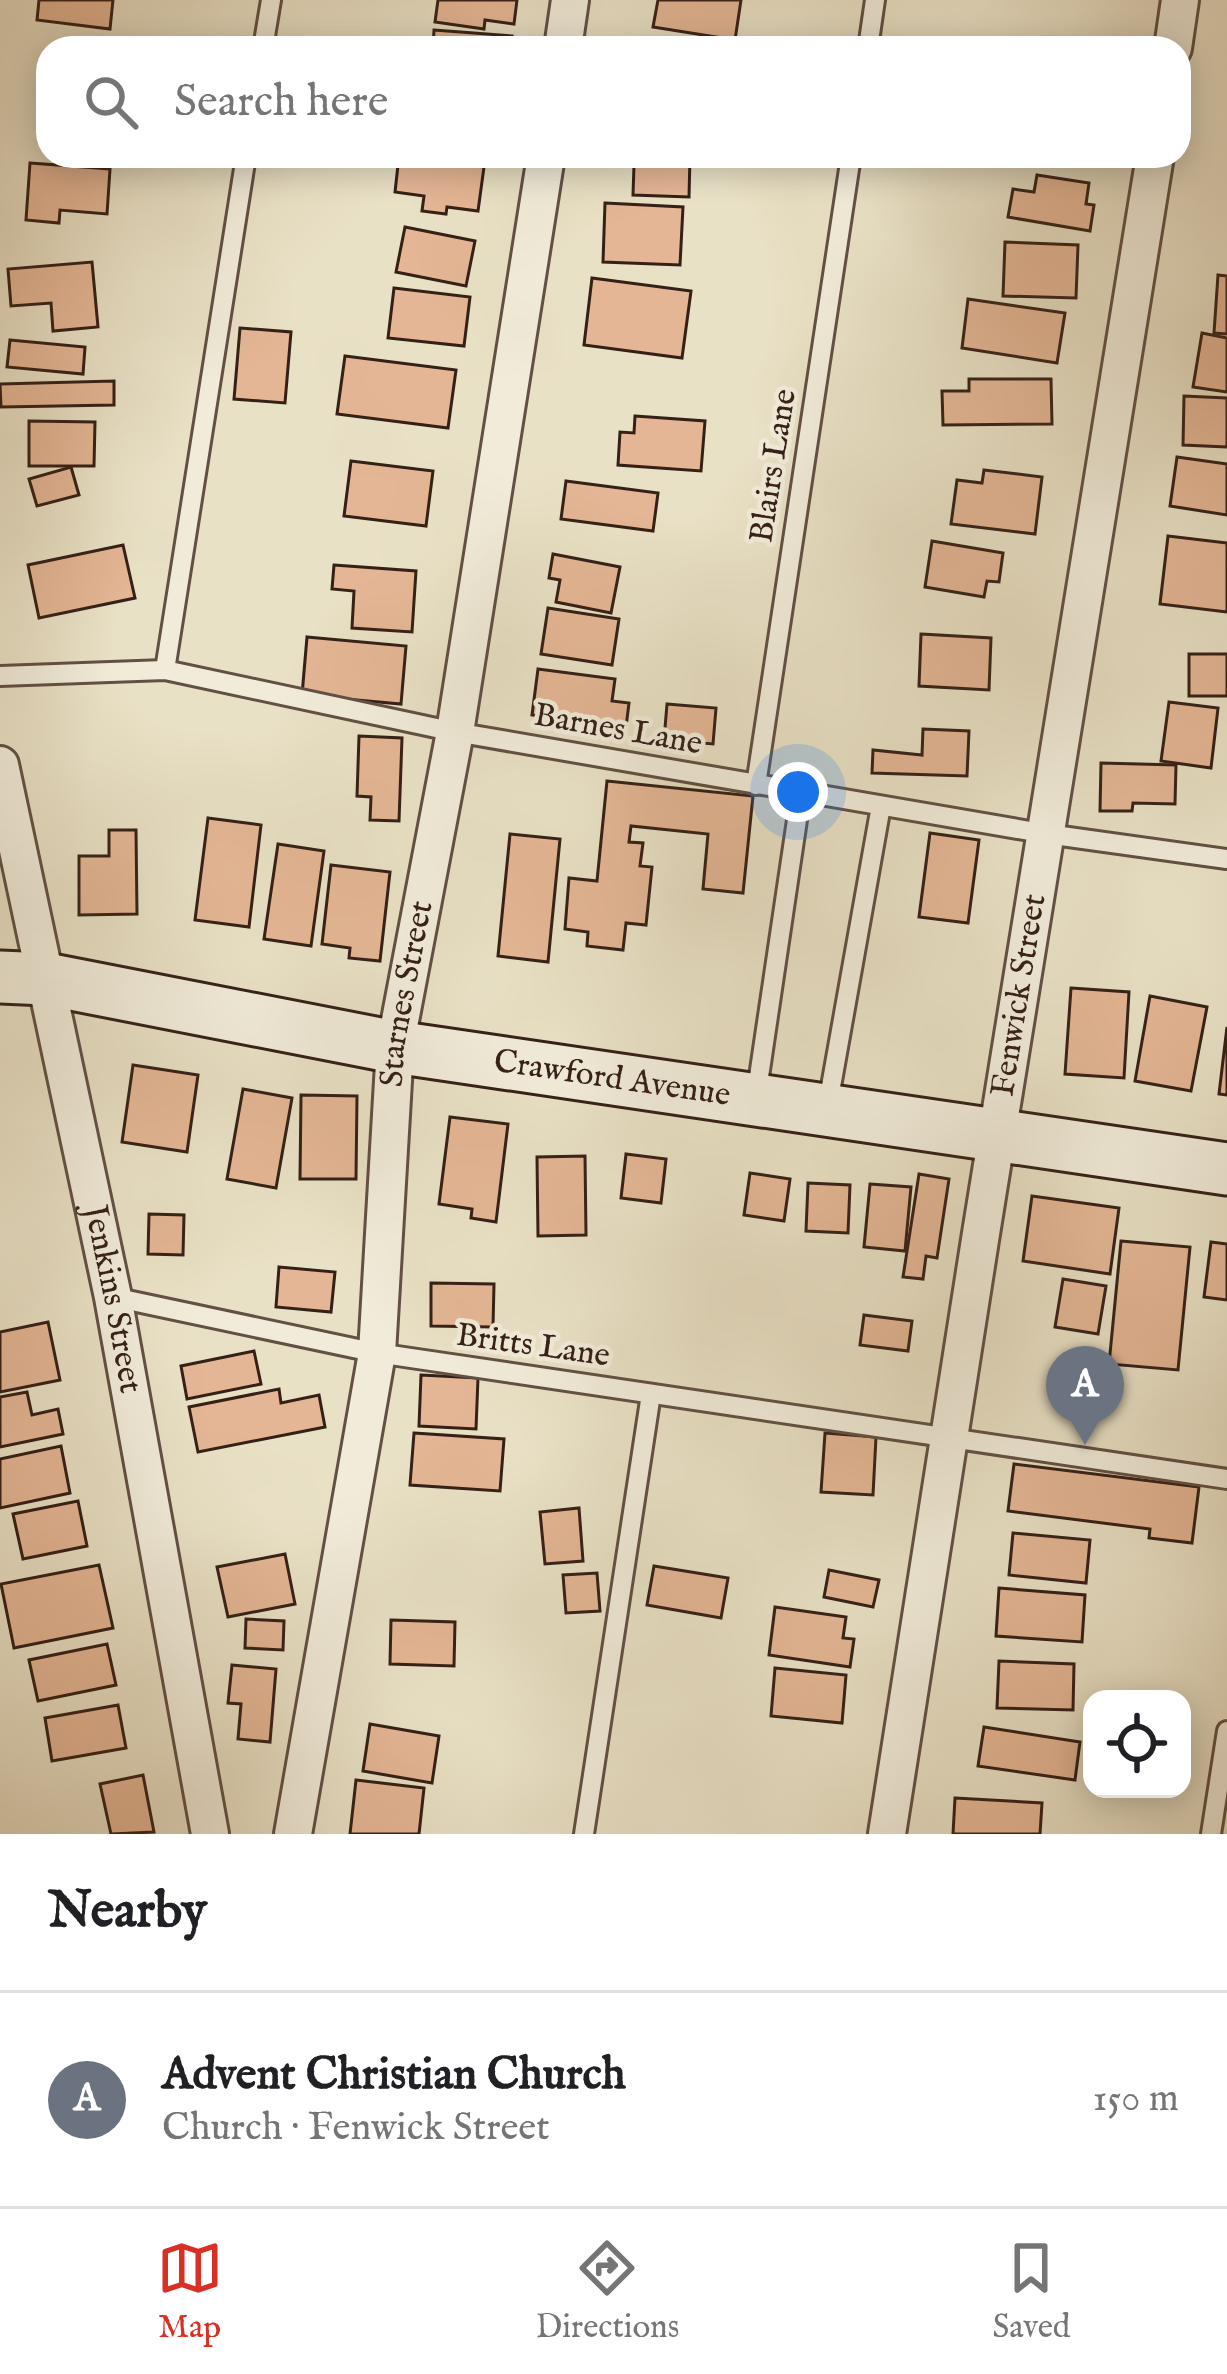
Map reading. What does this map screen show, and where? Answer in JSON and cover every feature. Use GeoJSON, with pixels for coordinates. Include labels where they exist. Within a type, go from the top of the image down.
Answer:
{"type":"FeatureCollection","features":[{"type":"Feature","properties":{"kind":"street"},"geometry":{"type":"LineString","coordinates":[[565,36],[570,0]]}},
{"type":"Feature","properties":{"kind":"street"},"geometry":{"type":"LineString","coordinates":[[1175,36],[1180,0]]}},
{"type":"Feature","properties":{"kind":"street","name":"Starnes Street"},"geometry":{"type":"LineString","coordinates":[[293,1834],[376,1353],[395,1047],[455,732],[544,168]]}},
{"type":"Feature","properties":{"kind":"street","name":"Fenwick Street"},"geometry":{"type":"LineString","coordinates":[[887,1834],[1153,168]]}},
{"type":"Feature","properties":{"kind":"street","name":"Jenkins Street"},"geometry":{"type":"LineString","coordinates":[[0,766],[23,978],[113,1298],[210,1834]]}},
{"type":"Feature","properties":{"kind":"street","name":"Crawford Avenue"},"geometry":{"type":"LineString","coordinates":[[23,978],[395,1047],[1227,1168]]}},
{"type":"Feature","properties":{"kind":"lane"},"geometry":{"type":"LineString","coordinates":[[265,36],[271,0]]}},
{"type":"Feature","properties":{"kind":"lane"},"geometry":{"type":"LineString","coordinates":[[870,36],[875,0]]}},
{"type":"Feature","properties":{"kind":"lane"},"geometry":{"type":"LineString","coordinates":[[165,670],[244,168]]}},
{"type":"Feature","properties":{"kind":"lane","name":"Blairs Lane"},"geometry":{"type":"LineString","coordinates":[[756,785],[849,168]]}},
{"type":"Feature","properties":{"kind":"lane","name":"Barnes Lane"},"geometry":{"type":"LineString","coordinates":[[0,676],[165,670],[455,732],[1047,834],[1227,859]]}},
{"type":"Feature","properties":{"kind":"lane"},"geometry":{"type":"LineString","coordinates":[[756,1099],[801,793]]}},
{"type":"Feature","properties":{"kind":"lane"},"geometry":{"type":"LineString","coordinates":[[826,1109],[880,806]]}},
{"type":"Feature","properties":{"kind":"lane","name":"Britts Lane"},"geometry":{"type":"LineString","coordinates":[[113,1298],[376,1353],[947,1438]]}},
{"type":"Feature","properties":{"kind":"lane"},"geometry":{"type":"LineString","coordinates":[[584,1834],[651,1394]]}},
{"type":"Feature","properties":{"kind":"lane"},"geometry":{"type":"LineString","coordinates":[[947,1438],[1227,1479]]}},
{"type":"Feature","properties":{"kind":"lane"},"geometry":{"type":"LineString","coordinates":[[1211,1834],[1227,1731]]}},
{"type":"Feature","properties":{"kind":"building"},"geometry":{"type":"Polygon","coordinates":[[[39,0],[113,0],[110,29],[37,20],[39,0]]]}},
{"type":"Feature","properties":{"kind":"building"},"geometry":{"type":"Polygon","coordinates":[[[438,0],[517,0],[514,24],[485,20],[484,29],[435,22],[438,0]]]}},
{"type":"Feature","properties":{"kind":"building"},"geometry":{"type":"Polygon","coordinates":[[[658,0],[741,0],[736,36],[653,27],[658,0]]]}},
{"type":"Feature","properties":{"kind":"building"},"geometry":{"type":"Polygon","coordinates":[[[434,30],[512,36],[434,36],[434,30]]]}},
{"type":"Feature","properties":{"kind":"building"},"geometry":{"type":"Polygon","coordinates":[[[30,163],[36,168],[110,169],[107,214],[60,210],[59,223],[26,220],[30,163]]]}},
{"type":"Feature","properties":{"kind":"building"},"geometry":{"type":"Polygon","coordinates":[[[398,168],[484,168],[478,211],[447,207],[446,214],[422,211],[424,196],[395,192],[398,168]]]}},
{"type":"Feature","properties":{"kind":"building"},"geometry":{"type":"Polygon","coordinates":[[[634,168],[690,168],[689,197],[633,195],[634,168]]]}},
{"type":"Feature","properties":{"kind":"building"},"geometry":{"type":"Polygon","coordinates":[[[1037,175],[1089,183],[1086,204],[1094,205],[1090,231],[1008,217],[1013,189],[1034,192],[1037,175]]]}},
{"type":"Feature","properties":{"kind":"building"},"geometry":{"type":"Polygon","coordinates":[[[605,203],[683,207],[680,265],[603,262],[605,203]]]}},
{"type":"Feature","properties":{"kind":"building"},"geometry":{"type":"Polygon","coordinates":[[[405,227],[475,241],[466,286],[396,272],[405,227]]]}},
{"type":"Feature","properties":{"kind":"building"},"geometry":{"type":"Polygon","coordinates":[[[1005,242],[1078,245],[1076,298],[1003,296],[1005,242]]]}},
{"type":"Feature","properties":{"kind":"building"},"geometry":{"type":"Polygon","coordinates":[[[92,262],[98,327],[53,331],[51,303],[11,306],[8,269],[92,262]]]}},
{"type":"Feature","properties":{"kind":"building"},"geometry":{"type":"Polygon","coordinates":[[[1218,275],[1227,276],[1227,334],[1214,333],[1218,275]]]}},
{"type":"Feature","properties":{"kind":"building"},"geometry":{"type":"Polygon","coordinates":[[[592,278],[691,291],[682,358],[584,345],[592,278]]]}},
{"type":"Feature","properties":{"kind":"building"},"geometry":{"type":"Polygon","coordinates":[[[394,288],[470,297],[464,346],[388,338],[394,288]]]}},
{"type":"Feature","properties":{"kind":"building"},"geometry":{"type":"Polygon","coordinates":[[[968,299],[1065,313],[1057,363],[962,348],[968,299]]]}},
{"type":"Feature","properties":{"kind":"building"},"geometry":{"type":"Polygon","coordinates":[[[240,328],[291,332],[285,403],[234,399],[240,328]]]}},
{"type":"Feature","properties":{"kind":"building"},"geometry":{"type":"Polygon","coordinates":[[[1202,333],[1227,338],[1227,392],[1193,387],[1202,333]]]}},
{"type":"Feature","properties":{"kind":"building"},"geometry":{"type":"Polygon","coordinates":[[[10,340],[85,347],[83,374],[7,367],[10,340]]]}},
{"type":"Feature","properties":{"kind":"building"},"geometry":{"type":"Polygon","coordinates":[[[345,356],[456,370],[448,428],[337,414],[345,356]]]}},
{"type":"Feature","properties":{"kind":"building"},"geometry":{"type":"Polygon","coordinates":[[[969,379],[1051,379],[1052,424],[943,425],[942,391],[969,391],[969,379]]]}},
{"type":"Feature","properties":{"kind":"building"},"geometry":{"type":"Polygon","coordinates":[[[114,381],[114,405],[1,407],[0,384],[114,381]]]}},
{"type":"Feature","properties":{"kind":"building"},"geometry":{"type":"Polygon","coordinates":[[[1184,396],[1227,398],[1227,447],[1183,445],[1184,396]]]}},
{"type":"Feature","properties":{"kind":"building"},"geometry":{"type":"Polygon","coordinates":[[[635,416],[705,421],[701,471],[618,465],[620,432],[634,433],[635,416]]]}},
{"type":"Feature","properties":{"kind":"building"},"geometry":{"type":"Polygon","coordinates":[[[29,421],[95,422],[94,466],[29,466],[29,421]]]}},
{"type":"Feature","properties":{"kind":"building"},"geometry":{"type":"Polygon","coordinates":[[[1177,457],[1227,464],[1227,515],[1170,506],[1177,457]]]}},
{"type":"Feature","properties":{"kind":"building"},"geometry":{"type":"Polygon","coordinates":[[[351,461],[433,471],[426,526],[344,516],[351,461]]]}},
{"type":"Feature","properties":{"kind":"building"},"geometry":{"type":"Polygon","coordinates":[[[71,467],[79,495],[37,506],[29,479],[71,467]]]}},
{"type":"Feature","properties":{"kind":"building"},"geometry":{"type":"Polygon","coordinates":[[[984,470],[1042,477],[1035,534],[951,524],[957,480],[982,483],[984,470]]]}},
{"type":"Feature","properties":{"kind":"building"},"geometry":{"type":"Polygon","coordinates":[[[566,481],[658,493],[653,531],[561,519],[566,481]]]}},
{"type":"Feature","properties":{"kind":"building"},"geometry":{"type":"Polygon","coordinates":[[[1168,536],[1227,543],[1227,612],[1160,604],[1168,536]]]}},
{"type":"Feature","properties":{"kind":"building"},"geometry":{"type":"Polygon","coordinates":[[[932,541],[1003,553],[999,582],[987,581],[984,597],[925,587],[932,541]]]}},
{"type":"Feature","properties":{"kind":"building"},"geometry":{"type":"Polygon","coordinates":[[[123,545],[135,598],[39,618],[28,565],[123,545]]]}},
{"type":"Feature","properties":{"kind":"building"},"geometry":{"type":"Polygon","coordinates":[[[553,554],[620,567],[611,613],[556,602],[560,580],[549,578],[553,554]]]}},
{"type":"Feature","properties":{"kind":"building"},"geometry":{"type":"Polygon","coordinates":[[[334,565],[416,571],[412,632],[352,628],[354,591],[332,589],[334,565]]]}},
{"type":"Feature","properties":{"kind":"building"},"geometry":{"type":"Polygon","coordinates":[[[548,608],[619,619],[612,665],[541,654],[548,608]]]}},
{"type":"Feature","properties":{"kind":"building"},"geometry":{"type":"Polygon","coordinates":[[[921,634],[991,638],[989,690],[919,686],[921,634]]]}},
{"type":"Feature","properties":{"kind":"building"},"geometry":{"type":"Polygon","coordinates":[[[307,637],[406,646],[401,704],[302,695],[307,637]]]}},
{"type":"Feature","properties":{"kind":"building"},"geometry":{"type":"Polygon","coordinates":[[[1189,654],[1227,654],[1227,696],[1189,696],[1189,654]]]}},
{"type":"Feature","properties":{"kind":"building"},"geometry":{"type":"Polygon","coordinates":[[[538,669],[615,679],[612,701],[629,703],[626,727],[532,715],[538,669]]]}},
{"type":"Feature","properties":{"kind":"building"},"geometry":{"type":"Polygon","coordinates":[[[1169,702],[1218,708],[1211,768],[1161,761],[1169,702]]]}},
{"type":"Feature","properties":{"kind":"building"},"geometry":{"type":"Polygon","coordinates":[[[667,704],[716,708],[713,744],[664,740],[667,704]]]}},
{"type":"Feature","properties":{"kind":"building"},"geometry":{"type":"Polygon","coordinates":[[[923,729],[969,731],[967,776],[872,773],[873,750],[922,755],[923,729]]]}},
{"type":"Feature","properties":{"kind":"building"},"geometry":{"type":"Polygon","coordinates":[[[359,736],[402,738],[399,821],[370,820],[371,797],[357,796],[359,736]]]}},
{"type":"Feature","properties":{"kind":"building"},"geometry":{"type":"Polygon","coordinates":[[[1101,763],[1176,765],[1175,804],[1133,803],[1132,811],[1100,811],[1101,763]]]}},
{"type":"Feature","properties":{"kind":"building"},"geometry":{"type":"Polygon","coordinates":[[[607,781],[753,796],[743,893],[703,889],[708,834],[631,826],[629,842],[643,843],[640,866],[652,867],[646,925],[626,923],[623,950],[587,946],[588,932],[565,929],[569,878],[597,881],[607,781]]]}},
{"type":"Feature","properties":{"kind":"building"},"geometry":{"type":"Polygon","coordinates":[[[208,818],[261,825],[249,927],[195,920],[208,818]]]}},
{"type":"Feature","properties":{"kind":"building"},"geometry":{"type":"Polygon","coordinates":[[[109,830],[136,830],[137,914],[79,915],[79,856],[109,856],[109,830]]]}},
{"type":"Feature","properties":{"kind":"building"},"geometry":{"type":"Polygon","coordinates":[[[930,833],[979,840],[968,923],[919,917],[930,833]]]}},
{"type":"Feature","properties":{"kind":"building"},"geometry":{"type":"Polygon","coordinates":[[[510,834],[560,839],[548,962],[498,956],[510,834]]]}},
{"type":"Feature","properties":{"kind":"building"},"geometry":{"type":"Polygon","coordinates":[[[278,844],[324,851],[311,946],[264,939],[278,844]]]}},
{"type":"Feature","properties":{"kind":"building"},"geometry":{"type":"Polygon","coordinates":[[[331,865],[390,872],[380,961],[349,958],[350,948],[322,944],[331,865]]]}},
{"type":"Feature","properties":{"kind":"building"},"geometry":{"type":"Polygon","coordinates":[[[1071,988],[1129,992],[1124,1078],[1065,1074],[1071,988]]]}},
{"type":"Feature","properties":{"kind":"building"},"geometry":{"type":"Polygon","coordinates":[[[1150,996],[1207,1007],[1191,1091],[1135,1081],[1150,996]]]}},
{"type":"Feature","properties":{"kind":"building"},"geometry":{"type":"Polygon","coordinates":[[[1227,1027],[1227,1095],[1219,1094],[1227,1027]]]}},
{"type":"Feature","properties":{"kind":"building"},"geometry":{"type":"Polygon","coordinates":[[[133,1065],[198,1075],[187,1152],[122,1142],[133,1065]]]}},
{"type":"Feature","properties":{"kind":"building"},"geometry":{"type":"Polygon","coordinates":[[[243,1089],[292,1098],[276,1188],[227,1179],[243,1089]]]}},
{"type":"Feature","properties":{"kind":"building"},"geometry":{"type":"Polygon","coordinates":[[[301,1095],[357,1096],[356,1179],[300,1179],[301,1095]]]}},
{"type":"Feature","properties":{"kind":"building"},"geometry":{"type":"Polygon","coordinates":[[[450,1117],[508,1124],[496,1222],[471,1218],[472,1209],[439,1204],[450,1117]]]}},
{"type":"Feature","properties":{"kind":"building"},"geometry":{"type":"Polygon","coordinates":[[[626,1154],[666,1159],[661,1203],[621,1198],[626,1154]]]}},
{"type":"Feature","properties":{"kind":"building"},"geometry":{"type":"Polygon","coordinates":[[[585,1156],[586,1235],[538,1236],[537,1157],[585,1156]]]}},
{"type":"Feature","properties":{"kind":"building"},"geometry":{"type":"Polygon","coordinates":[[[750,1173],[790,1179],[784,1221],[744,1215],[750,1173]]]}},
{"type":"Feature","properties":{"kind":"building"},"geometry":{"type":"Polygon","coordinates":[[[919,1174],[949,1179],[937,1258],[926,1256],[923,1279],[903,1277],[919,1174]]]}},
{"type":"Feature","properties":{"kind":"building"},"geometry":{"type":"Polygon","coordinates":[[[808,1183],[850,1185],[848,1233],[806,1231],[808,1183]]]}},
{"type":"Feature","properties":{"kind":"building"},"geometry":{"type":"Polygon","coordinates":[[[870,1184],[911,1187],[905,1251],[864,1247],[870,1184]]]}},
{"type":"Feature","properties":{"kind":"building"},"geometry":{"type":"Polygon","coordinates":[[[1032,1196],[1119,1208],[1110,1274],[1023,1261],[1032,1196]]]}},
{"type":"Feature","properties":{"kind":"building"},"geometry":{"type":"Polygon","coordinates":[[[149,1214],[184,1215],[183,1255],[148,1254],[149,1214]]]}},
{"type":"Feature","properties":{"kind":"building"},"geometry":{"type":"Polygon","coordinates":[[[1121,1241],[1190,1247],[1178,1370],[1109,1364],[1121,1241]]]}},
{"type":"Feature","properties":{"kind":"building"},"geometry":{"type":"Polygon","coordinates":[[[1211,1242],[1227,1244],[1227,1300],[1204,1297],[1211,1242]]]}},
{"type":"Feature","properties":{"kind":"building"},"geometry":{"type":"Polygon","coordinates":[[[279,1267],[335,1272],[331,1312],[276,1307],[279,1267]]]}},
{"type":"Feature","properties":{"kind":"building"},"geometry":{"type":"Polygon","coordinates":[[[1063,1279],[1106,1286],[1098,1334],[1055,1327],[1063,1279]]]}},
{"type":"Feature","properties":{"kind":"building"},"geometry":{"type":"Polygon","coordinates":[[[431,1283],[494,1284],[493,1327],[431,1326],[431,1283]]]}},
{"type":"Feature","properties":{"kind":"building"},"geometry":{"type":"Polygon","coordinates":[[[864,1315],[912,1321],[908,1351],[860,1345],[864,1315]]]}},
{"type":"Feature","properties":{"kind":"building"},"geometry":{"type":"Polygon","coordinates":[[[48,1322],[60,1380],[0,1392],[0,1332],[48,1322]]]}},
{"type":"Feature","properties":{"kind":"building"},"geometry":{"type":"Polygon","coordinates":[[[254,1351],[261,1384],[187,1399],[181,1366],[254,1351]]]}},
{"type":"Feature","properties":{"kind":"building"},"geometry":{"type":"Polygon","coordinates":[[[421,1375],[478,1378],[476,1429],[419,1426],[421,1375]]]}},
{"type":"Feature","properties":{"kind":"building"},"geometry":{"type":"Polygon","coordinates":[[[279,1389],[281,1403],[319,1395],[325,1427],[198,1452],[189,1407],[279,1389]]]}},
{"type":"Feature","properties":{"kind":"building"},"geometry":{"type":"Polygon","coordinates":[[[27,1392],[32,1415],[58,1409],[63,1434],[0,1447],[0,1397],[27,1392]]]}},
{"type":"Feature","properties":{"kind":"building"},"geometry":{"type":"Polygon","coordinates":[[[414,1433],[504,1439],[500,1491],[410,1485],[414,1433]]]}},
{"type":"Feature","properties":{"kind":"building"},"geometry":{"type":"Polygon","coordinates":[[[825,1433],[876,1437],[873,1495],[821,1492],[825,1433]]]}},
{"type":"Feature","properties":{"kind":"building"},"geometry":{"type":"Polygon","coordinates":[[[61,1446],[70,1493],[0,1508],[0,1459],[61,1446]]]}},
{"type":"Feature","properties":{"kind":"building"},"geometry":{"type":"Polygon","coordinates":[[[1014,1464],[1199,1487],[1192,1543],[1149,1538],[1150,1529],[1008,1511],[1014,1464]]]}},
{"type":"Feature","properties":{"kind":"building"},"geometry":{"type":"Polygon","coordinates":[[[78,1501],[87,1546],[23,1559],[13,1514],[78,1501]]]}},
{"type":"Feature","properties":{"kind":"building"},"geometry":{"type":"Polygon","coordinates":[[[579,1508],[583,1561],[545,1564],[540,1512],[579,1508]]]}},
{"type":"Feature","properties":{"kind":"building"},"geometry":{"type":"Polygon","coordinates":[[[1013,1533],[1090,1540],[1086,1583],[1009,1575],[1013,1533]]]}},
{"type":"Feature","properties":{"kind":"building"},"geometry":{"type":"Polygon","coordinates":[[[285,1554],[295,1604],[228,1617],[217,1567],[285,1554]]]}},
{"type":"Feature","properties":{"kind":"building"},"geometry":{"type":"Polygon","coordinates":[[[99,1565],[113,1628],[14,1648],[1,1584],[99,1565]]]}},
{"type":"Feature","properties":{"kind":"building"},"geometry":{"type":"Polygon","coordinates":[[[654,1566],[728,1578],[721,1618],[647,1605],[654,1566]]]}},
{"type":"Feature","properties":{"kind":"building"},"geometry":{"type":"Polygon","coordinates":[[[829,1570],[879,1580],[873,1607],[824,1597],[829,1570]]]}},
{"type":"Feature","properties":{"kind":"building"},"geometry":{"type":"Polygon","coordinates":[[[597,1573],[600,1611],[566,1613],[563,1575],[597,1573]]]}},
{"type":"Feature","properties":{"kind":"building"},"geometry":{"type":"Polygon","coordinates":[[[999,1588],[1085,1595],[1082,1642],[996,1636],[999,1588]]]}},
{"type":"Feature","properties":{"kind":"building"},"geometry":{"type":"Polygon","coordinates":[[[775,1607],[846,1617],[843,1638],[854,1639],[850,1667],[769,1655],[775,1607]]]}},
{"type":"Feature","properties":{"kind":"building"},"geometry":{"type":"Polygon","coordinates":[[[246,1619],[284,1621],[283,1650],[245,1648],[246,1619]]]}},
{"type":"Feature","properties":{"kind":"building"},"geometry":{"type":"Polygon","coordinates":[[[391,1620],[455,1622],[454,1666],[390,1664],[391,1620]]]}},
{"type":"Feature","properties":{"kind":"building"},"geometry":{"type":"Polygon","coordinates":[[[107,1644],[116,1685],[38,1701],[29,1660],[107,1644]]]}},
{"type":"Feature","properties":{"kind":"building"},"geometry":{"type":"Polygon","coordinates":[[[999,1661],[1074,1664],[1073,1710],[997,1708],[999,1661]]]}},
{"type":"Feature","properties":{"kind":"building"},"geometry":{"type":"Polygon","coordinates":[[[232,1665],[276,1669],[270,1742],[238,1739],[241,1704],[228,1703],[232,1665]]]}},
{"type":"Feature","properties":{"kind":"building"},"geometry":{"type":"Polygon","coordinates":[[[775,1668],[846,1675],[842,1723],[771,1716],[775,1668]]]}},
{"type":"Feature","properties":{"kind":"building"},"geometry":{"type":"Polygon","coordinates":[[[118,1705],[126,1748],[52,1761],[45,1718],[118,1705]]]}},
{"type":"Feature","properties":{"kind":"building"},"geometry":{"type":"Polygon","coordinates":[[[370,1724],[439,1736],[432,1783],[363,1771],[370,1724]]]}},
{"type":"Feature","properties":{"kind":"building"},"geometry":{"type":"Polygon","coordinates":[[[984,1727],[1080,1742],[1075,1780],[978,1766],[984,1727]]]}},
{"type":"Feature","properties":{"kind":"building"},"geometry":{"type":"Polygon","coordinates":[[[143,1775],[154,1832],[111,1834],[100,1784],[143,1775]]]}},
{"type":"Feature","properties":{"kind":"building"},"geometry":{"type":"Polygon","coordinates":[[[356,1780],[424,1788],[419,1834],[350,1834],[356,1780]]]}},
{"type":"Feature","properties":{"kind":"building"},"geometry":{"type":"Polygon","coordinates":[[[955,1798],[1042,1803],[1040,1834],[953,1834],[955,1798]]]}},
{"type":"Feature","properties":{"kind":"place","name":"Advent Christian Church"},"geometry":{"type":"Point","coordinates":[1085,1445]}}]}
